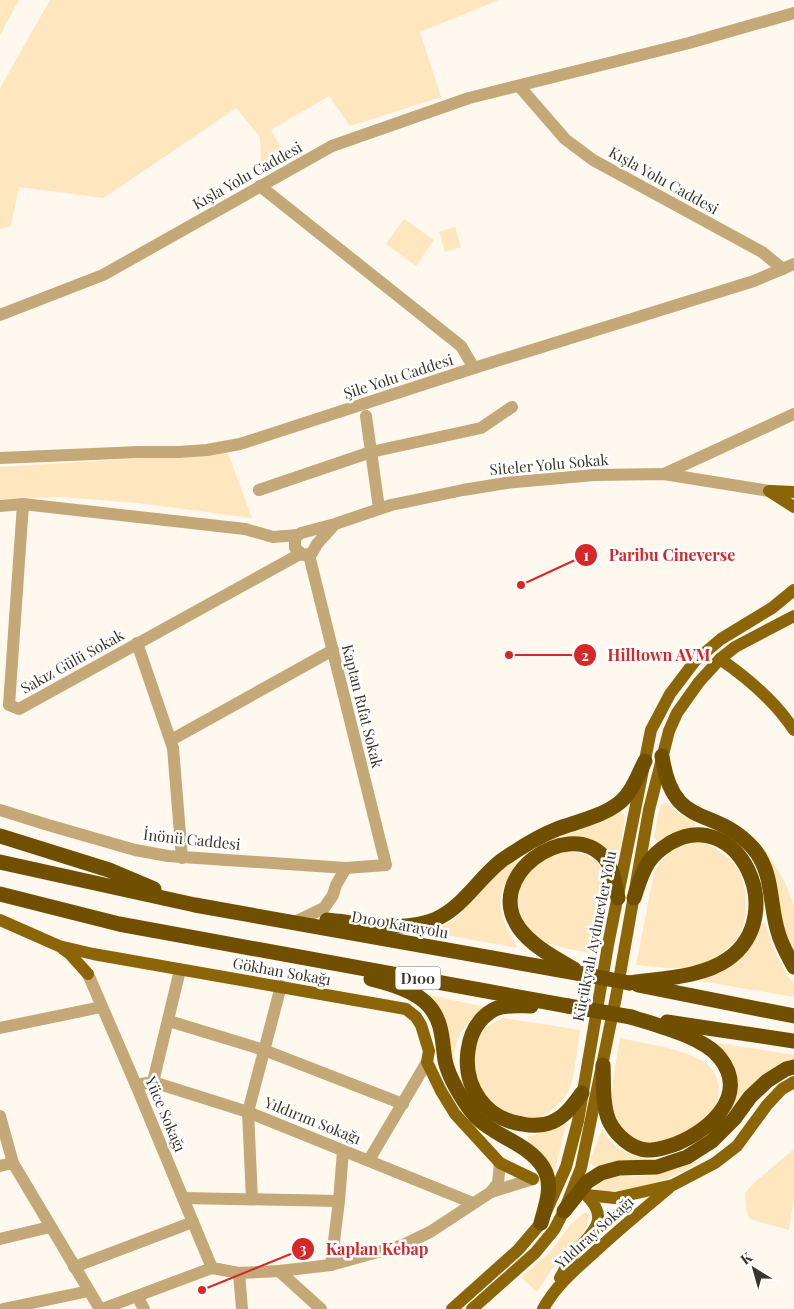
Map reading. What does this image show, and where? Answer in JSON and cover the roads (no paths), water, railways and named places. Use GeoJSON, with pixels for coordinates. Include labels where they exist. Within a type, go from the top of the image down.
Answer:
{"type":"FeatureCollection","features":[{"type":"Feature","properties":{"kind":"highway"},"geometry":{"type":"LineString","coordinates":[[662,756],[669,785],[675,798],[697,816],[718,822],[737,833],[755,850],[765,869],[771,887],[773,912],[778,933],[794,967]]}},
{"type":"Feature","properties":{"kind":"highway"},"geometry":{"type":"LineString","coordinates":[[293,923],[324,920],[402,927],[436,919],[462,901],[482,878],[516,851],[555,830],[618,804],[632,789],[645,761]]}},
{"type":"Feature","properties":{"kind":"highway"},"geometry":{"type":"LineString","coordinates":[[629,983],[698,972],[727,960],[737,952],[748,938],[755,923],[756,906],[754,885],[742,859],[721,841],[700,834],[677,839],[656,853],[648,862],[634,898]]}},
{"type":"Feature","properties":{"kind":"highway"},"geometry":{"type":"LineString","coordinates":[[0,836],[108,870],[195,905]]}},
{"type":"Feature","properties":{"kind":"highway"},"geometry":{"type":"LineString","coordinates":[[582,974],[546,952],[529,939],[519,927],[510,904],[511,888],[515,878],[530,862],[554,848],[568,844],[580,844],[592,848],[602,855],[608,863],[613,875],[618,898]]}},
{"type":"Feature","properties":{"kind":"highway","name":"D100 Karayolu"},"geometry":{"type":"LineString","coordinates":[[0,862],[195,905],[582,974],[794,1016]]}},
{"type":"Feature","properties":{"kind":"highway","name":"D100"},"geometry":{"type":"LineString","coordinates":[[0,894],[119,924],[631,1017],[794,1040]]}},
{"type":"Feature","properties":{"kind":"highway"},"geometry":{"type":"LineString","coordinates":[[268,951],[389,984],[411,993],[429,1006],[441,1026],[446,1063],[461,1097],[478,1119],[532,1155],[544,1168],[550,1191],[541,1222]]}},
{"type":"Feature","properties":{"kind":"highway"},"geometry":{"type":"LineString","coordinates":[[568,1006],[510,1006],[494,1010],[478,1022],[469,1040],[466,1062],[468,1076],[474,1091],[483,1104],[495,1114],[511,1123],[530,1126],[552,1123],[570,1109],[582,1094]]}},
{"type":"Feature","properties":{"kind":"highway"},"geometry":{"type":"LineString","coordinates":[[603,1065],[605,1102],[610,1122],[620,1137],[634,1147],[652,1150],[672,1146],[699,1132],[721,1112],[730,1091],[727,1071],[720,1058],[713,1051],[688,1037],[631,1017]]}},
{"type":"Feature","properties":{"kind":"highway"},"geometry":{"type":"LineString","coordinates":[[564,1211],[587,1182],[601,1173],[619,1168],[657,1167],[687,1157],[712,1141],[734,1119],[750,1097],[767,1081],[794,1067]]}},
{"type":"Feature","properties":{"kind":"main road"},"geometry":{"type":"LineString","coordinates":[[769,491],[794,492]]}},
{"type":"Feature","properties":{"kind":"main road"},"geometry":{"type":"LineString","coordinates":[[769,491],[794,507]]}},
{"type":"Feature","properties":{"kind":"main road","name":"Küçükyalı Aydınevler Yolu"},"geometry":{"type":"LineString","coordinates":[[452,1309],[518,1250],[541,1222],[554,1198],[566,1167],[578,1121],[618,898],[651,730],[670,694],[695,661],[721,639],[772,608],[794,590]]}},
{"type":"Feature","properties":{"kind":"main road","name":"Küçükyalı Aydınevler Yolu"},"geometry":{"type":"LineString","coordinates":[[472,1309],[535,1253],[554,1230],[564,1211],[581,1168],[603,1065],[645,832],[662,756],[669,731],[677,713],[699,682],[720,659],[736,647],[794,616]]}},
{"type":"Feature","properties":{"kind":"main road"},"geometry":{"type":"LineString","coordinates":[[720,659],[764,692],[782,712],[794,730]]}},
{"type":"Feature","properties":{"kind":"main road"},"geometry":{"type":"LineString","coordinates":[[0,920],[59,946],[69,953],[88,974]]}},
{"type":"Feature","properties":{"kind":"main road","name":"Gökhan Sokağı"},"geometry":{"type":"LineString","coordinates":[[59,946],[93,954],[281,986],[406,1010],[416,1017],[421,1025],[429,1051],[428,1062],[441,1091],[455,1114],[500,1163]]}},
{"type":"Feature","properties":{"kind":"main road"},"geometry":{"type":"LineString","coordinates":[[88,974],[88,964],[93,954]]}},
{"type":"Feature","properties":{"kind":"main road"},"geometry":{"type":"LineString","coordinates":[[552,1292],[573,1256],[595,1229],[599,1217],[596,1204],[586,1194],[615,1198],[673,1185],[715,1163],[737,1146],[767,1105],[782,1089],[794,1082]]}},
{"type":"Feature","properties":{"kind":"main road"},"geometry":{"type":"LineString","coordinates":[[500,1163],[533,1179]]}},
{"type":"Feature","properties":{"kind":"main road","name":"Yıldıray Sokağı"},"geometry":{"type":"LineString","coordinates":[[543,1309],[552,1292],[609,1239],[673,1185]]}},
{"type":"Feature","properties":{"kind":"street","name":"Kışla Yolu Caddesi"},"geometry":{"type":"LineString","coordinates":[[0,315],[103,275],[332,146],[469,98],[688,43],[794,13]]}},
{"type":"Feature","properties":{"kind":"street","name":"Kışla Yolu Caddesi"},"geometry":{"type":"LineString","coordinates":[[519,86],[565,139],[593,160],[788,266]]}},
{"type":"Feature","properties":{"kind":"street"},"geometry":{"type":"LineString","coordinates":[[260,186],[460,346],[474,368]]}},
{"type":"Feature","properties":{"kind":"street","name":"Şile Yolu Caddesi"},"geometry":{"type":"LineString","coordinates":[[0,458],[179,452],[207,450],[240,444],[474,368],[754,281],[788,266]]}},
{"type":"Feature","properties":{"kind":"street"},"geometry":{"type":"LineString","coordinates":[[259,490],[371,452],[481,428],[512,407]]}},
{"type":"Feature","properties":{"kind":"street"},"geometry":{"type":"LineString","coordinates":[[664,474],[794,414]]}},
{"type":"Feature","properties":{"kind":"street"},"geometry":{"type":"LineString","coordinates":[[366,416],[379,508]]}},
{"type":"Feature","properties":{"kind":"street","name":"Siteler Yolu Sokak"},"geometry":{"type":"LineString","coordinates":[[301,533],[335,524],[379,508],[463,490],[506,483],[594,475],[664,474],[769,491]]}},
{"type":"Feature","properties":{"kind":"street"},"geometry":{"type":"LineString","coordinates":[[0,506],[23,504],[245,529],[273,536],[309,532],[315,537],[317,544]]}},
{"type":"Feature","properties":{"kind":"street","name":"Sakız Gülü Sokak"},"geometry":{"type":"LineString","coordinates":[[23,504],[9,705],[19,709],[137,643],[304,554]]}},
{"type":"Feature","properties":{"kind":"street"},"geometry":{"type":"LineString","coordinates":[[301,533],[294,545],[295,548],[304,554],[315,551],[317,544],[335,524]]}},
{"type":"Feature","properties":{"kind":"street","name":"Kaptan Rıfat Sokak"},"geometry":{"type":"LineString","coordinates":[[304,554],[333,650],[386,865]]}},
{"type":"Feature","properties":{"kind":"street"},"geometry":{"type":"LineString","coordinates":[[137,643],[171,740],[182,858]]}},
{"type":"Feature","properties":{"kind":"street"},"geometry":{"type":"LineString","coordinates":[[171,740],[333,650]]}},
{"type":"Feature","properties":{"kind":"street","name":"İnönü Caddesi"},"geometry":{"type":"LineString","coordinates":[[0,810],[135,850],[182,858],[346,868],[386,865]]}},
{"type":"Feature","properties":{"kind":"street"},"geometry":{"type":"LineString","coordinates":[[293,923],[324,908],[329,903],[346,868]]}},
{"type":"Feature","properties":{"kind":"street"},"geometry":{"type":"LineString","coordinates":[[136,1086],[153,1082],[180,970]]}},
{"type":"Feature","properties":{"kind":"street","name":"Yüce Sokağı"},"geometry":{"type":"LineString","coordinates":[[88,974],[212,1268]]}},
{"type":"Feature","properties":{"kind":"street"},"geometry":{"type":"LineString","coordinates":[[252,1199],[248,1112],[281,986]]}},
{"type":"Feature","properties":{"kind":"street"},"geometry":{"type":"LineString","coordinates":[[0,1028],[101,1007]]}},
{"type":"Feature","properties":{"kind":"street"},"geometry":{"type":"LineString","coordinates":[[169,1021],[264,1050],[403,1104]]}},
{"type":"Feature","properties":{"kind":"street"},"geometry":{"type":"LineString","coordinates":[[369,1160],[428,1062]]}},
{"type":"Feature","properties":{"kind":"street","name":"Yıldırım Sokağı"},"geometry":{"type":"LineString","coordinates":[[153,1082],[248,1112],[473,1203]]}},
{"type":"Feature","properties":{"kind":"street"},"geometry":{"type":"LineString","coordinates":[[0,1116],[6,1164],[50,1227],[101,1309],[212,1268],[239,1273],[331,1265],[403,1245],[430,1232],[491,1192],[533,1179]]}},
{"type":"Feature","properties":{"kind":"street"},"geometry":{"type":"LineString","coordinates":[[331,1265],[344,1151]]}},
{"type":"Feature","properties":{"kind":"street"},"geometry":{"type":"LineString","coordinates":[[491,1192],[498,1183],[500,1163]]}},
{"type":"Feature","properties":{"kind":"street"},"geometry":{"type":"LineString","coordinates":[[183,1198],[339,1201]]}},
{"type":"Feature","properties":{"kind":"street"},"geometry":{"type":"LineString","coordinates":[[74,1268],[193,1222]]}},
{"type":"Feature","properties":{"kind":"street"},"geometry":{"type":"LineString","coordinates":[[0,1238],[50,1227]]}},
{"type":"Feature","properties":{"kind":"street"},"geometry":{"type":"LineString","coordinates":[[279,1271],[321,1309]]}},
{"type":"Feature","properties":{"kind":"street"},"geometry":{"type":"LineString","coordinates":[[239,1273],[242,1309]]}},
{"type":"Feature","properties":{"kind":"street"},"geometry":{"type":"LineString","coordinates":[[3,1309],[89,1290]]}},
{"type":"Feature","properties":{"kind":"street"},"geometry":{"type":"LineString","coordinates":[[137,1296],[144,1309]]}},
{"type":"Feature","properties":{"kind":"place","name":"Paribu Cineverse"},"geometry":{"type":"Point","coordinates":[521,585]}},
{"type":"Feature","properties":{"kind":"place","name":"Hilltown AVM"},"geometry":{"type":"Point","coordinates":[509,655]}},
{"type":"Feature","properties":{"kind":"place","name":"Kaplan Kebap"},"geometry":{"type":"Point","coordinates":[202,1290]}}]}
